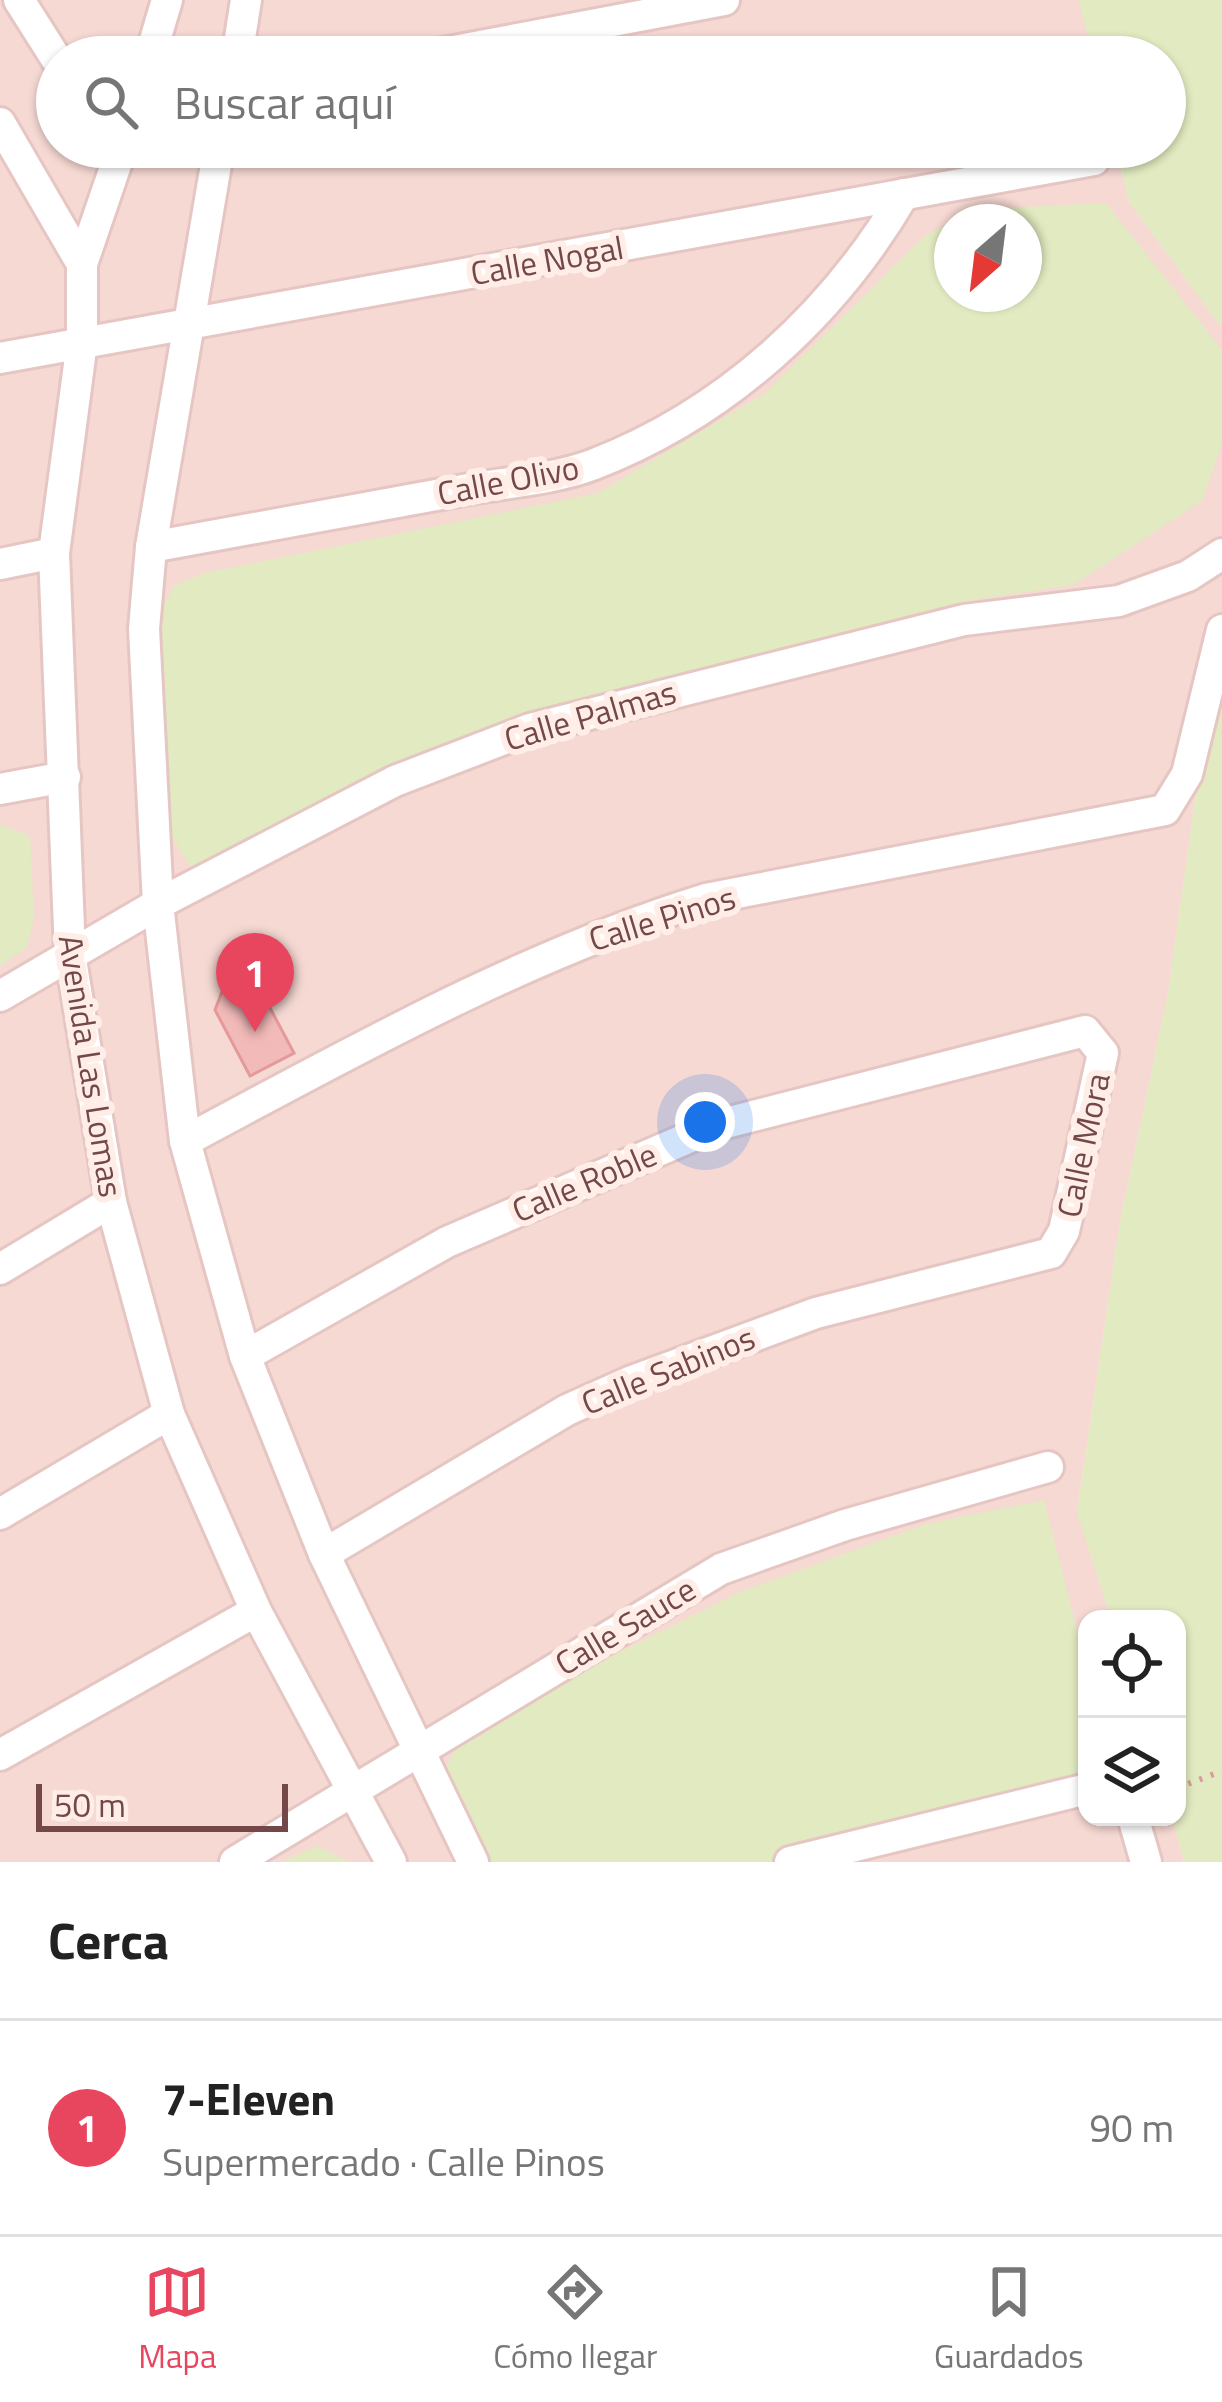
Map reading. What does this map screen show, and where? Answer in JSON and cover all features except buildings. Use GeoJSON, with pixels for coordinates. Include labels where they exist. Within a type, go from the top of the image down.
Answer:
{"type":"FeatureCollection","features":[{"type":"Feature","properties":{"kind":"street"},"geometry":{"type":"LineString","coordinates":[[19,0],[42,36]]}},
{"type":"Feature","properties":{"kind":"street"},"geometry":{"type":"LineString","coordinates":[[156,36],[167,0]]}},
{"type":"Feature","properties":{"kind":"street"},"geometry":{"type":"LineString","coordinates":[[240,36],[246,0]]}},
{"type":"Feature","properties":{"kind":"street"},"geometry":{"type":"LineString","coordinates":[[533,36],[724,0]]}},
{"type":"Feature","properties":{"kind":"street"},"geometry":{"type":"LineString","coordinates":[[2,132],[82,264]]}},
{"type":"Feature","properties":{"kind":"street","name":"Avenida Las Lomas"},"geometry":{"type":"LineString","coordinates":[[115,168],[82,264],[82,342],[54,553],[70,954],[110,1202],[169,1414],[256,1611],[392,1862]]}},
{"type":"Feature","properties":{"kind":"street"},"geometry":{"type":"LineString","coordinates":[[208,168],[188,326],[151,547],[144,629],[158,904],[184,1141],[244,1356],[324,1554],[472,1862]]}},
{"type":"Feature","properties":{"kind":"street","name":"Calle Nogal"},"geometry":{"type":"LineString","coordinates":[[0,358],[1049,168]]}},
{"type":"Feature","properties":{"kind":"street","name":"Calle Olivo"},"geometry":{"type":"LineString","coordinates":[[151,547],[587,467],[657,437],[738,384],[819,313],[871,251],[904,194]]}},
{"type":"Feature","properties":{"kind":"street"},"geometry":{"type":"LineString","coordinates":[[0,564],[54,553]]}},
{"type":"Feature","properties":{"kind":"street","name":"Calle Palmas"},"geometry":{"type":"LineString","coordinates":[[0,996],[158,904],[395,781],[530,729],[964,620],[1119,601],[1188,576],[1222,554]]}},
{"type":"Feature","properties":{"kind":"street","name":"Calle Pinos"},"geometry":{"type":"LineString","coordinates":[[184,1141],[413,1020],[639,920],[706,899],[1150,815],[1174,802],[1187,773],[1222,630]]}},
{"type":"Feature","properties":{"kind":"street"},"geometry":{"type":"LineString","coordinates":[[0,789],[65,777]]}},
{"type":"Feature","properties":{"kind":"street","name":"Calle Mora"},"geometry":{"type":"LineString","coordinates":[[1042,1259],[1064,1231],[1103,1053],[1085,1031]]}},
{"type":"Feature","properties":{"kind":"street","name":"Calle Roble"},"geometry":{"type":"LineString","coordinates":[[244,1356],[447,1242],[718,1125],[1085,1031]]}},
{"type":"Feature","properties":{"kind":"street"},"geometry":{"type":"LineString","coordinates":[[0,1269],[110,1202]]}},
{"type":"Feature","properties":{"kind":"street","name":"Calle Sabinos"},"geometry":{"type":"LineString","coordinates":[[324,1554],[567,1410],[632,1381],[817,1312],[1042,1259]]}},
{"type":"Feature","properties":{"kind":"street"},"geometry":{"type":"LineString","coordinates":[[0,1514],[169,1414]]}},
{"type":"Feature","properties":{"kind":"street","name":"Calle Sauce"},"geometry":{"type":"LineString","coordinates":[[236,1862],[721,1568],[845,1525],[1048,1467]]}},
{"type":"Feature","properties":{"kind":"street"},"geometry":{"type":"LineString","coordinates":[[0,1755],[256,1611]]}},
{"type":"Feature","properties":{"kind":"street"},"geometry":{"type":"LineString","coordinates":[[790,1862],[1078,1791]]}},
{"type":"Feature","properties":{"kind":"street"},"geometry":{"type":"LineString","coordinates":[[1136,1826],[1146,1862]]}},
{"type":"Feature","properties":{"kind":"path"},"geometry":{"type":"LineString","coordinates":[[1186,1785],[1222,1771]]}},
{"type":"Feature","properties":{"kind":"shaded area"},"geometry":{"type":"Polygon","coordinates":[[[0,0],[1079,0],[1088,36],[36,36],[36,168],[1121,168],[1129,202],[1222,328],[1222,609],[1168,993],[1120,1222],[1077,1511],[1108,1610],[1078,1610],[1078,1826],[1174,1826],[1184,1862],[0,1862],[0,0]]]}},
{"type":"Feature","properties":{"kind":"green space"},"geometry":{"type":"Polygon","coordinates":[[[1079,0],[1222,0],[1222,328],[1129,202],[1121,168],[1186,168],[1186,36],[1088,36],[1079,0]]]}},
{"type":"Feature","properties":{"kind":"green space"},"geometry":{"type":"Polygon","coordinates":[[[1106,203],[1222,350],[1222,444],[1202,501],[1073,585],[965,601],[469,736],[191,868],[164,823],[154,622],[175,585],[205,573],[598,493],[765,393],[934,231],[934,312],[1042,312],[1042,206],[1106,203]]]}},
{"type":"Feature","properties":{"kind":"green space"},"geometry":{"type":"Polygon","coordinates":[[[1222,609],[1222,1862],[1184,1862],[1174,1826],[1186,1826],[1186,1610],[1108,1610],[1077,1512],[1120,1222],[1168,993],[1222,609]]]}},
{"type":"Feature","properties":{"kind":"green space"},"geometry":{"type":"Polygon","coordinates":[[[0,825],[30,836],[34,918],[27,947],[0,966],[0,825]]]}},
{"type":"Feature","properties":{"kind":"green space"},"geometry":{"type":"Polygon","coordinates":[[[1044,1500],[1078,1634],[1078,1777],[777,1862],[482,1862],[444,1771],[456,1748],[574,1675],[740,1592],[926,1524],[1044,1500]]]}},
{"type":"Feature","properties":{"kind":"green space"},"geometry":{"type":"Polygon","coordinates":[[[318,1846],[349,1862],[280,1862],[318,1846]]]}},
{"type":"Feature","properties":{"kind":"place","name":"7-Eleven"},"geometry":{"type":"Point","coordinates":[255,1032]}}]}
